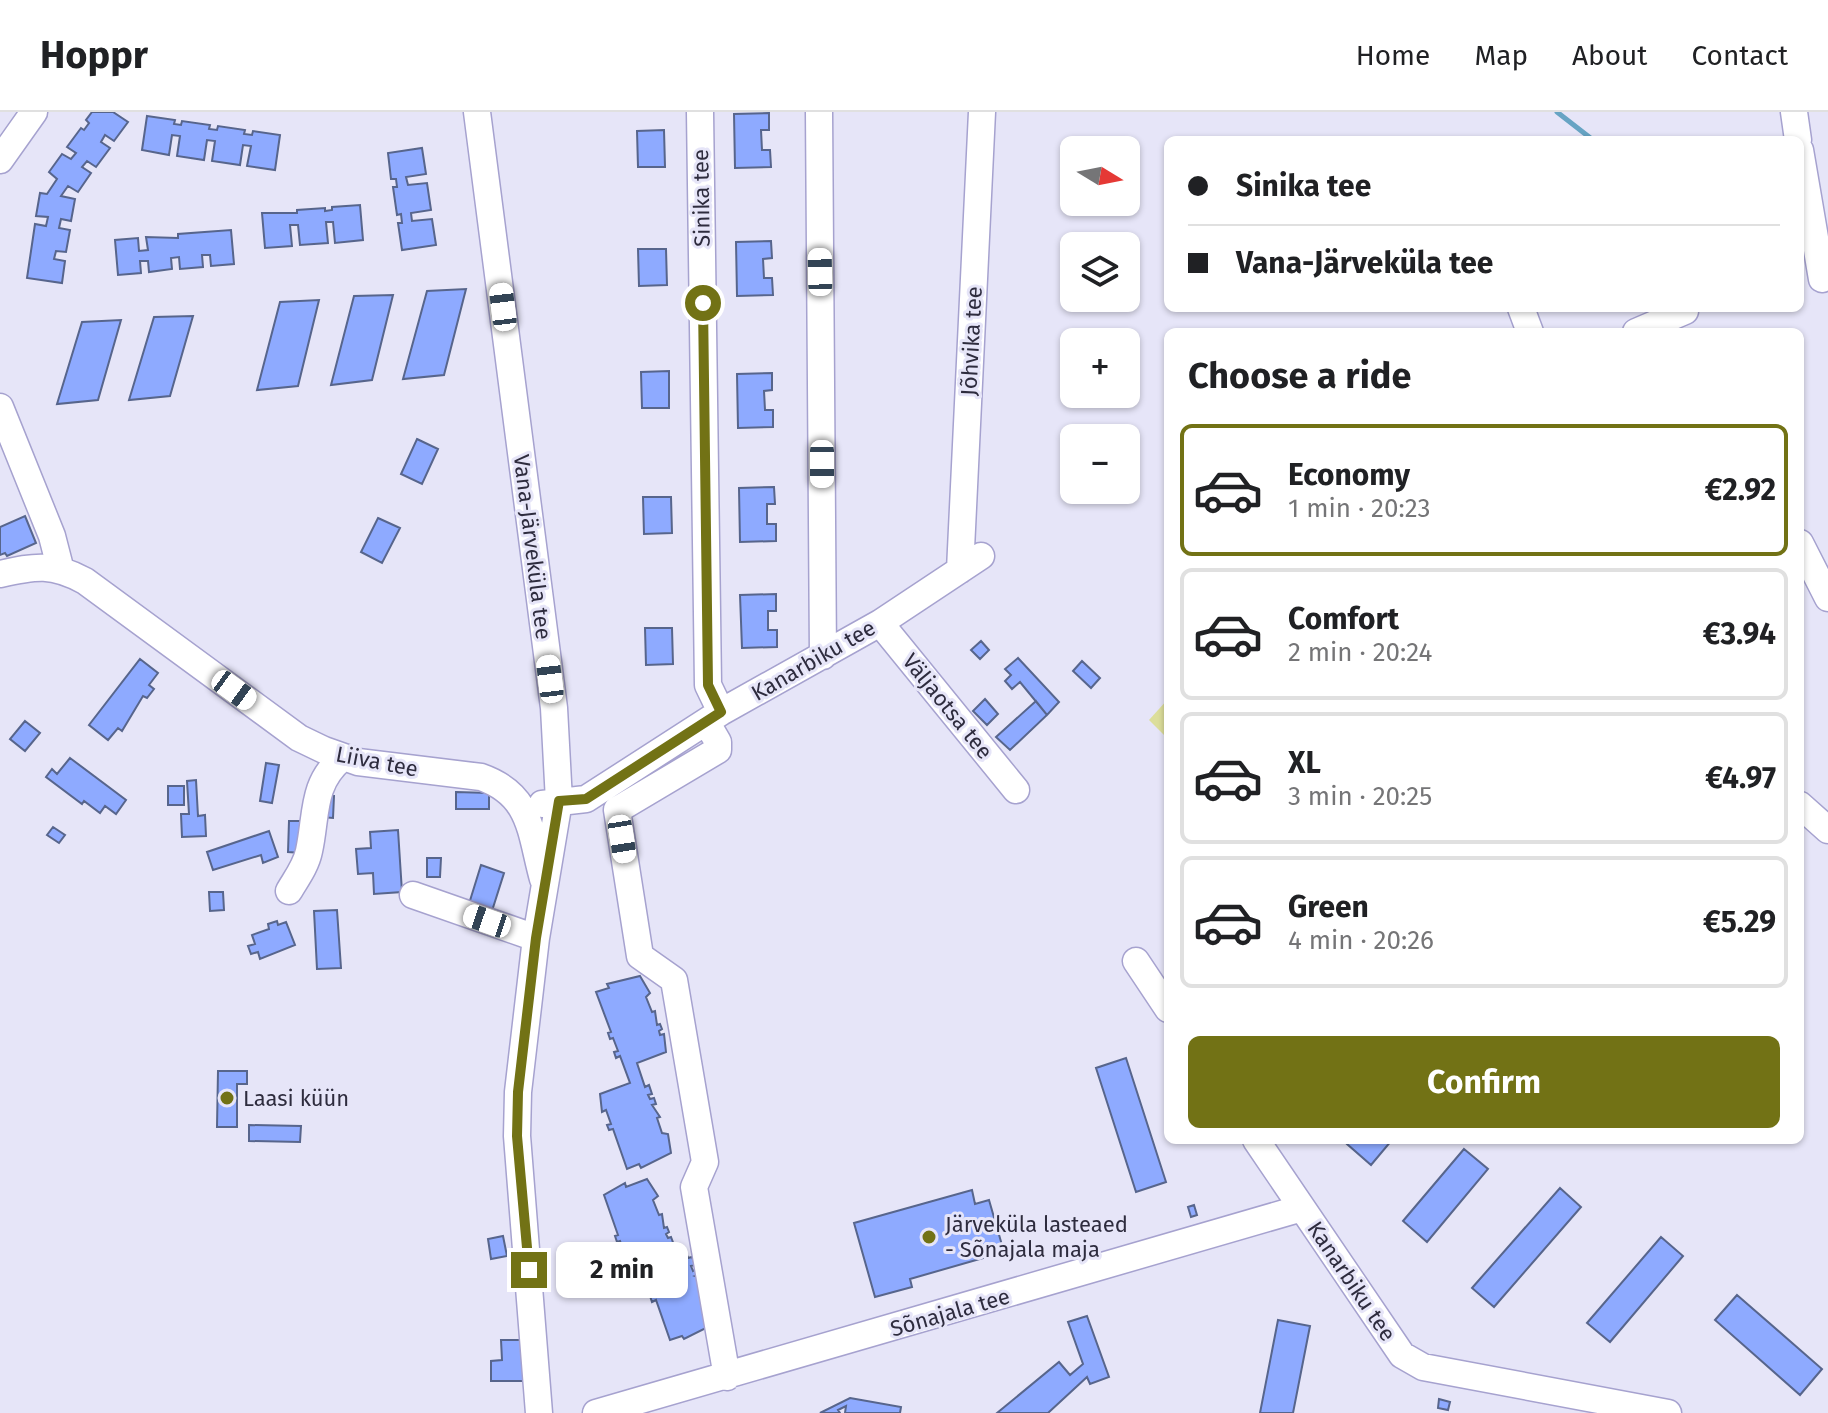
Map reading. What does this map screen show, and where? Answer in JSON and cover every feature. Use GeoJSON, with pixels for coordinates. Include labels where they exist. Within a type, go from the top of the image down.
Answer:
{"type":"FeatureCollection","features":[{"type":"Feature","properties":{"kind":"street"},"geometry":{"type":"LineString","coordinates":[[0,160],[34,112]]}},
{"type":"Feature","properties":{"kind":"street","name":"Vana-Järveküla tee"},"geometry":{"type":"LineString","coordinates":[[477,112],[554,708],[559,801],[536,938],[518,1092],[517,1136],[539,1413]]}},
{"type":"Feature","properties":{"kind":"street","name":"Sinika tee"},"geometry":{"type":"LineString","coordinates":[[700,112],[708,685],[718,750],[617,810],[640,956],[674,980],[705,1162],[694,1187],[727,1377]]}},
{"type":"Feature","properties":{"kind":"street"},"geometry":{"type":"LineString","coordinates":[[819,112],[823,656]]}},
{"type":"Feature","properties":{"kind":"street","name":"Jõhvika tee"},"geometry":{"type":"LineString","coordinates":[[970,563],[982,112]]}},
{"type":"Feature","properties":{"kind":"street"},"geometry":{"type":"LineString","coordinates":[[1794,112],[1797,136]]}},
{"type":"Feature","properties":{"kind":"street"},"geometry":{"type":"LineString","coordinates":[[1804,180],[1817,279]]}},
{"type":"Feature","properties":{"kind":"street"},"geometry":{"type":"LineString","coordinates":[[1650,328],[1688,317]]}},
{"type":"Feature","properties":{"kind":"street"},"geometry":{"type":"LineString","coordinates":[[0,407],[52,536],[60,567],[27,568],[0,574]]}},
{"type":"Feature","properties":{"kind":"street"},"geometry":{"type":"LineString","coordinates":[[1804,551],[1828,598]]}},
{"type":"Feature","properties":{"kind":"street","name":"Kanarbiku tee"},"geometry":{"type":"LineString","coordinates":[[523,806],[586,799],[714,718],[880,623],[970,563]]}},
{"type":"Feature","properties":{"kind":"street","name":"Liiva tee"},"geometry":{"type":"LineString","coordinates":[[60,567],[85,581],[299,738],[342,758],[481,777],[503,785],[523,806]]}},
{"type":"Feature","properties":{"kind":"street","name":"Väljaotsa tee"},"geometry":{"type":"LineString","coordinates":[[880,623],[1016,790]]}},
{"type":"Feature","properties":{"kind":"street"},"geometry":{"type":"LineString","coordinates":[[289,891],[309,853],[316,794],[329,768],[342,758]]}},
{"type":"Feature","properties":{"kind":"street"},"geometry":{"type":"LineString","coordinates":[[523,806],[546,890]]}},
{"type":"Feature","properties":{"kind":"street"},"geometry":{"type":"LineString","coordinates":[[1804,809],[1828,830]]}},
{"type":"Feature","properties":{"kind":"street"},"geometry":{"type":"LineString","coordinates":[[413,895],[536,938]]}},
{"type":"Feature","properties":{"kind":"street"},"geometry":{"type":"LineString","coordinates":[[1136,961],[1164,1003]]}},
{"type":"Feature","properties":{"kind":"street","name":"Kanarbiku tee"},"geometry":{"type":"LineString","coordinates":[[1259,1144],[1402,1355],[1423,1367],[1668,1413]]}},
{"type":"Feature","properties":{"kind":"street","name":"Sõnajala tee"},"geometry":{"type":"LineString","coordinates":[[596,1413],[1302,1208]]}},
{"type":"Feature","properties":{"kind":"green space"},"geometry":{"type":"Polygon","coordinates":[[[1164,703],[1164,735],[1149,720],[1164,703]]]}},
{"type":"Feature","properties":{"kind":"building"},"geometry":{"type":"Polygon","coordinates":[[[92,112],[113,112],[128,122],[114,141],[105,135],[101,142],[110,148],[96,167],[87,161],[82,167],[91,173],[78,192],[68,186],[61,196],[75,199],[71,221],[61,219],[59,228],[70,230],[66,252],[56,251],[54,259],[65,261],[62,283],[27,278],[35,224],[46,226],[48,217],[36,216],[40,193],[47,194],[57,179],[49,172],[62,154],[71,159],[76,153],[67,147],[81,128],[84,130],[89,123],[86,120],[92,112]]]}},
{"type":"Feature","properties":{"kind":"building"},"geometry":{"type":"Polygon","coordinates":[[[769,113],[769,130],[761,130],[762,150],[770,150],[771,167],[735,168],[734,114],[769,113]]]}},
{"type":"Feature","properties":{"kind":"building"},"geometry":{"type":"Polygon","coordinates":[[[147,116],[175,120],[174,124],[181,125],[182,121],[210,125],[209,129],[217,130],[218,126],[245,130],[244,134],[252,135],[253,131],[280,135],[275,170],[247,166],[251,146],[243,145],[240,165],[212,161],[215,141],[207,140],[204,160],[177,156],[180,136],[172,135],[169,155],[142,150],[147,116]]]}},
{"type":"Feature","properties":{"kind":"building"},"geometry":{"type":"Polygon","coordinates":[[[664,130],[665,167],[638,167],[637,131],[664,130]]]}},
{"type":"Feature","properties":{"kind":"building"},"geometry":{"type":"Polygon","coordinates":[[[422,148],[426,174],[406,177],[408,185],[427,183],[431,210],[411,213],[412,221],[432,219],[436,245],[402,250],[398,223],[402,223],[401,214],[397,215],[393,187],[397,187],[396,179],[391,179],[388,153],[422,148]]]}},
{"type":"Feature","properties":{"kind":"building"},"geometry":{"type":"Polygon","coordinates":[[[360,205],[363,240],[335,243],[333,222],[326,222],[328,243],[300,245],[298,225],[290,225],[292,246],[265,248],[262,213],[297,213],[297,210],[325,208],[325,211],[332,210],[332,207],[360,205]]]}},
{"type":"Feature","properties":{"kind":"building"},"geometry":{"type":"Polygon","coordinates":[[[231,230],[234,264],[211,266],[210,255],[202,255],[203,267],[180,269],[179,257],[171,258],[172,269],[149,272],[148,261],[140,261],[141,273],[118,275],[115,240],[138,238],[139,251],[148,250],[146,237],[178,238],[178,234],[231,230]]]}},
{"type":"Feature","properties":{"kind":"building"},"geometry":{"type":"Polygon","coordinates":[[[771,241],[772,258],[763,259],[764,278],[772,278],[773,295],[737,296],[736,242],[771,241]]]}},
{"type":"Feature","properties":{"kind":"building"},"geometry":{"type":"Polygon","coordinates":[[[638,249],[666,249],[667,285],[639,286],[638,249]]]}},
{"type":"Feature","properties":{"kind":"building"},"geometry":{"type":"Polygon","coordinates":[[[466,289],[444,375],[403,379],[427,291],[466,289]]]}},
{"type":"Feature","properties":{"kind":"building"},"geometry":{"type":"Polygon","coordinates":[[[393,295],[372,380],[331,385],[354,296],[393,295]]]}},
{"type":"Feature","properties":{"kind":"building"},"geometry":{"type":"Polygon","coordinates":[[[319,300],[298,386],[257,390],[280,302],[319,300]]]}},
{"type":"Feature","properties":{"kind":"building"},"geometry":{"type":"Polygon","coordinates":[[[193,316],[170,396],[129,400],[154,317],[193,316]]]}},
{"type":"Feature","properties":{"kind":"building"},"geometry":{"type":"Polygon","coordinates":[[[121,320],[98,400],[57,404],[82,322],[121,320]]]}},
{"type":"Feature","properties":{"kind":"building"},"geometry":{"type":"Polygon","coordinates":[[[669,371],[669,408],[642,408],[641,372],[669,371]]]}},
{"type":"Feature","properties":{"kind":"building"},"geometry":{"type":"Polygon","coordinates":[[[772,373],[772,390],[764,391],[765,410],[773,410],[773,427],[738,428],[737,374],[772,373]]]}},
{"type":"Feature","properties":{"kind":"building"},"geometry":{"type":"Polygon","coordinates":[[[417,439],[438,449],[422,484],[401,474],[417,439]]]}},
{"type":"Feature","properties":{"kind":"building"},"geometry":{"type":"Polygon","coordinates":[[[774,487],[775,504],[767,504],[767,524],[776,524],[776,541],[740,542],[739,488],[774,487]]]}},
{"type":"Feature","properties":{"kind":"building"},"geometry":{"type":"Polygon","coordinates":[[[643,497],[671,497],[672,533],[644,534],[643,497]]]}},
{"type":"Feature","properties":{"kind":"building"},"geometry":{"type":"Polygon","coordinates":[[[25,516],[36,543],[7,556],[5,553],[0,555],[0,527],[25,516]]]}},
{"type":"Feature","properties":{"kind":"building"},"geometry":{"type":"Polygon","coordinates":[[[378,518],[400,528],[382,563],[361,552],[378,518]]]}},
{"type":"Feature","properties":{"kind":"building"},"geometry":{"type":"Polygon","coordinates":[[[776,594],[776,611],[768,611],[768,630],[777,630],[777,647],[742,648],[740,595],[776,594]]]}},
{"type":"Feature","properties":{"kind":"building"},"geometry":{"type":"Polygon","coordinates":[[[645,628],[672,628],[673,664],[646,665],[645,628]]]}},
{"type":"Feature","properties":{"kind":"building"},"geometry":{"type":"Polygon","coordinates":[[[981,641],[989,650],[980,659],[971,650],[981,641]]]}},
{"type":"Feature","properties":{"kind":"building"},"geometry":{"type":"Polygon","coordinates":[[[1018,658],[1059,702],[1047,715],[1020,682],[1012,689],[1005,681],[1011,675],[1005,669],[1018,658]]]}},
{"type":"Feature","properties":{"kind":"building"},"geometry":{"type":"Polygon","coordinates":[[[140,659],[158,673],[149,685],[154,689],[147,698],[143,696],[122,731],[118,728],[108,740],[89,725],[140,659]]]}},
{"type":"Feature","properties":{"kind":"building"},"geometry":{"type":"Polygon","coordinates":[[[1082,661],[1100,678],[1091,688],[1073,671],[1082,661]]]}},
{"type":"Feature","properties":{"kind":"building"},"geometry":{"type":"Polygon","coordinates":[[[985,699],[998,714],[987,725],[973,711],[985,699]]]}},
{"type":"Feature","properties":{"kind":"building"},"geometry":{"type":"Polygon","coordinates":[[[1036,701],[1047,715],[1010,750],[996,737],[1036,701]]]}},
{"type":"Feature","properties":{"kind":"building"},"geometry":{"type":"Polygon","coordinates":[[[25,721],[40,733],[25,751],[10,739],[25,721]]]}},
{"type":"Feature","properties":{"kind":"building"},"geometry":{"type":"Polygon","coordinates":[[[70,758],[126,800],[116,814],[105,806],[100,813],[84,801],[82,804],[46,777],[52,769],[57,774],[70,758]]]}},
{"type":"Feature","properties":{"kind":"building"},"geometry":{"type":"Polygon","coordinates":[[[266,763],[279,765],[272,803],[260,801],[266,763]]]}},
{"type":"Feature","properties":{"kind":"building"},"geometry":{"type":"Polygon","coordinates":[[[196,780],[198,816],[205,815],[206,836],[182,837],[181,814],[189,814],[187,781],[196,780]]]}},
{"type":"Feature","properties":{"kind":"building"},"geometry":{"type":"Polygon","coordinates":[[[168,786],[184,786],[184,805],[168,805],[168,786]]]}},
{"type":"Feature","properties":{"kind":"building"},"geometry":{"type":"Polygon","coordinates":[[[456,792],[489,793],[489,809],[456,809],[456,792]]]}},
{"type":"Feature","properties":{"kind":"building"},"geometry":{"type":"Polygon","coordinates":[[[322,796],[334,796],[333,818],[321,817],[322,796]]]}},
{"type":"Feature","properties":{"kind":"building"},"geometry":{"type":"Polygon","coordinates":[[[289,821],[302,821],[301,853],[288,852],[289,821]]]}},
{"type":"Feature","properties":{"kind":"building"},"geometry":{"type":"Polygon","coordinates":[[[53,827],[65,835],[59,843],[47,835],[53,827]]]}},
{"type":"Feature","properties":{"kind":"building"},"geometry":{"type":"Polygon","coordinates":[[[398,830],[402,892],[374,894],[373,873],[358,874],[356,849],[371,848],[370,832],[398,830]]]}},
{"type":"Feature","properties":{"kind":"building"},"geometry":{"type":"Polygon","coordinates":[[[269,831],[278,857],[263,863],[261,855],[213,870],[207,852],[269,831]]]}},
{"type":"Feature","properties":{"kind":"building"},"geometry":{"type":"Polygon","coordinates":[[[427,858],[441,858],[440,877],[427,877],[427,858]]]}},
{"type":"Feature","properties":{"kind":"building"},"geometry":{"type":"Polygon","coordinates":[[[481,865],[504,873],[491,914],[468,907],[481,865]]]}},
{"type":"Feature","properties":{"kind":"building"},"geometry":{"type":"Polygon","coordinates":[[[209,892],[223,892],[224,910],[210,911],[209,892]]]}},
{"type":"Feature","properties":{"kind":"building"},"geometry":{"type":"Polygon","coordinates":[[[337,910],[341,968],[317,969],[314,911],[337,910]]]}},
{"type":"Feature","properties":{"kind":"building"},"geometry":{"type":"Polygon","coordinates":[[[277,921],[278,925],[286,922],[295,945],[260,959],[258,952],[251,954],[248,946],[255,944],[252,935],[269,929],[268,924],[277,921]]]}},
{"type":"Feature","properties":{"kind":"building"},"geometry":{"type":"Polygon","coordinates":[[[640,976],[650,993],[646,997],[652,1012],[655,1011],[657,1025],[660,1024],[662,1029],[660,1035],[664,1034],[666,1052],[637,1063],[645,1087],[649,1085],[652,1094],[648,1095],[650,1099],[654,1098],[656,1104],[652,1105],[660,1117],[657,1118],[662,1133],[668,1134],[671,1153],[641,1168],[639,1164],[627,1169],[613,1129],[609,1130],[607,1125],[611,1124],[606,1110],[602,1112],[600,1094],[630,1083],[620,1056],[616,1058],[614,1052],[618,1051],[613,1038],[610,1039],[608,1033],[611,1032],[596,992],[609,988],[607,984],[640,976]]]}},
{"type":"Feature","properties":{"kind":"building"},"geometry":{"type":"Polygon","coordinates":[[[1126,1058],[1166,1182],[1136,1192],[1096,1068],[1126,1058]]]}},
{"type":"Feature","properties":{"kind":"building"},"geometry":{"type":"Polygon","coordinates":[[[218,1071],[247,1071],[247,1084],[237,1084],[237,1127],[217,1127],[218,1071]]]}},
{"type":"Feature","properties":{"kind":"building"},"geometry":{"type":"Polygon","coordinates":[[[249,1125],[301,1126],[300,1142],[249,1141],[249,1125]]]}},
{"type":"Feature","properties":{"kind":"building"},"geometry":{"type":"Polygon","coordinates":[[[1347,1144],[1389,1144],[1371,1165],[1347,1144]]]}},
{"type":"Feature","properties":{"kind":"building"},"geometry":{"type":"Polygon","coordinates":[[[1464,1149],[1488,1169],[1427,1242],[1403,1221],[1464,1149]]]}},
{"type":"Feature","properties":{"kind":"building"},"geometry":{"type":"Polygon","coordinates":[[[647,1179],[658,1196],[653,1200],[659,1215],[662,1214],[664,1228],[667,1227],[669,1232],[666,1234],[674,1245],[670,1246],[673,1254],[685,1249],[688,1258],[692,1257],[695,1265],[691,1266],[693,1271],[696,1269],[698,1275],[695,1276],[700,1278],[714,1324],[684,1339],[682,1336],[670,1340],[656,1300],[652,1302],[650,1296],[654,1295],[649,1282],[645,1283],[643,1266],[631,1270],[627,1259],[624,1261],[622,1255],[625,1254],[620,1241],[617,1242],[615,1236],[618,1235],[604,1195],[625,1183],[626,1187],[647,1179]]]}},
{"type":"Feature","properties":{"kind":"building"},"geometry":{"type":"Polygon","coordinates":[[[1560,1188],[1581,1207],[1494,1307],[1472,1288],[1560,1188]]]}},
{"type":"Feature","properties":{"kind":"building","name":"Järveküla lasteaed - Sõnajala maja"},"geometry":{"type":"Polygon","coordinates":[[[972,1190],[975,1204],[989,1200],[1004,1252],[910,1279],[912,1287],[875,1297],[854,1223],[972,1190]]]}},
{"type":"Feature","properties":{"kind":"building"},"geometry":{"type":"Polygon","coordinates":[[[1194,1205],[1197,1215],[1191,1217],[1188,1207],[1194,1205]]]}},
{"type":"Feature","properties":{"kind":"building"},"geometry":{"type":"Polygon","coordinates":[[[503,1236],[507,1256],[491,1259],[488,1239],[503,1236]]]}},
{"type":"Feature","properties":{"kind":"building"},"geometry":{"type":"Polygon","coordinates":[[[1661,1237],[1683,1256],[1610,1342],[1587,1323],[1661,1237]]]}},
{"type":"Feature","properties":{"kind":"building"},"geometry":{"type":"Polygon","coordinates":[[[1737,1295],[1822,1369],[1800,1395],[1715,1320],[1737,1295]]]}},
{"type":"Feature","properties":{"kind":"building"},"geometry":{"type":"Polygon","coordinates":[[[1087,1316],[1109,1377],[1090,1384],[1087,1377],[1048,1413],[997,1413],[1059,1362],[1070,1375],[1083,1364],[1068,1322],[1087,1316]]]}},
{"type":"Feature","properties":{"kind":"building"},"geometry":{"type":"Polygon","coordinates":[[[1278,1320],[1310,1326],[1293,1413],[1260,1413],[1278,1320]]]}},
{"type":"Feature","properties":{"kind":"building"},"geometry":{"type":"Polygon","coordinates":[[[501,1340],[523,1340],[524,1381],[491,1381],[491,1361],[502,1360],[501,1340]]]}},
{"type":"Feature","properties":{"kind":"building"},"geometry":{"type":"Polygon","coordinates":[[[850,1398],[901,1407],[900,1413],[845,1413],[846,1406],[838,1410],[840,1413],[820,1413],[850,1398]]]}},
{"type":"Feature","properties":{"kind":"building"},"geometry":{"type":"Polygon","coordinates":[[[1439,1399],[1450,1402],[1448,1410],[1438,1408],[1439,1399]]]}},
{"type":"Feature","properties":{"kind":"waterway"},"geometry":{"type":"LineString","coordinates":[[1557,112],[1588,136]]}},
{"type":"Feature","properties":{"kind":"place","name":"Laasi küün"},"geometry":{"type":"Point","coordinates":[227,1098]}},
{"type":"Feature","properties":{"kind":"place","name":"Järveküla lasteaed - Sõnajala maja"},"geometry":{"type":"Point","coordinates":[929,1237]}},
{"type":"Feature","properties":{"kind":"route"},"geometry":{"type":"LineString","coordinates":[[529,1270],[517,1136],[518,1092],[536,938],[559,801],[586,799],[721,712],[708,685],[703,303]]}}]}
